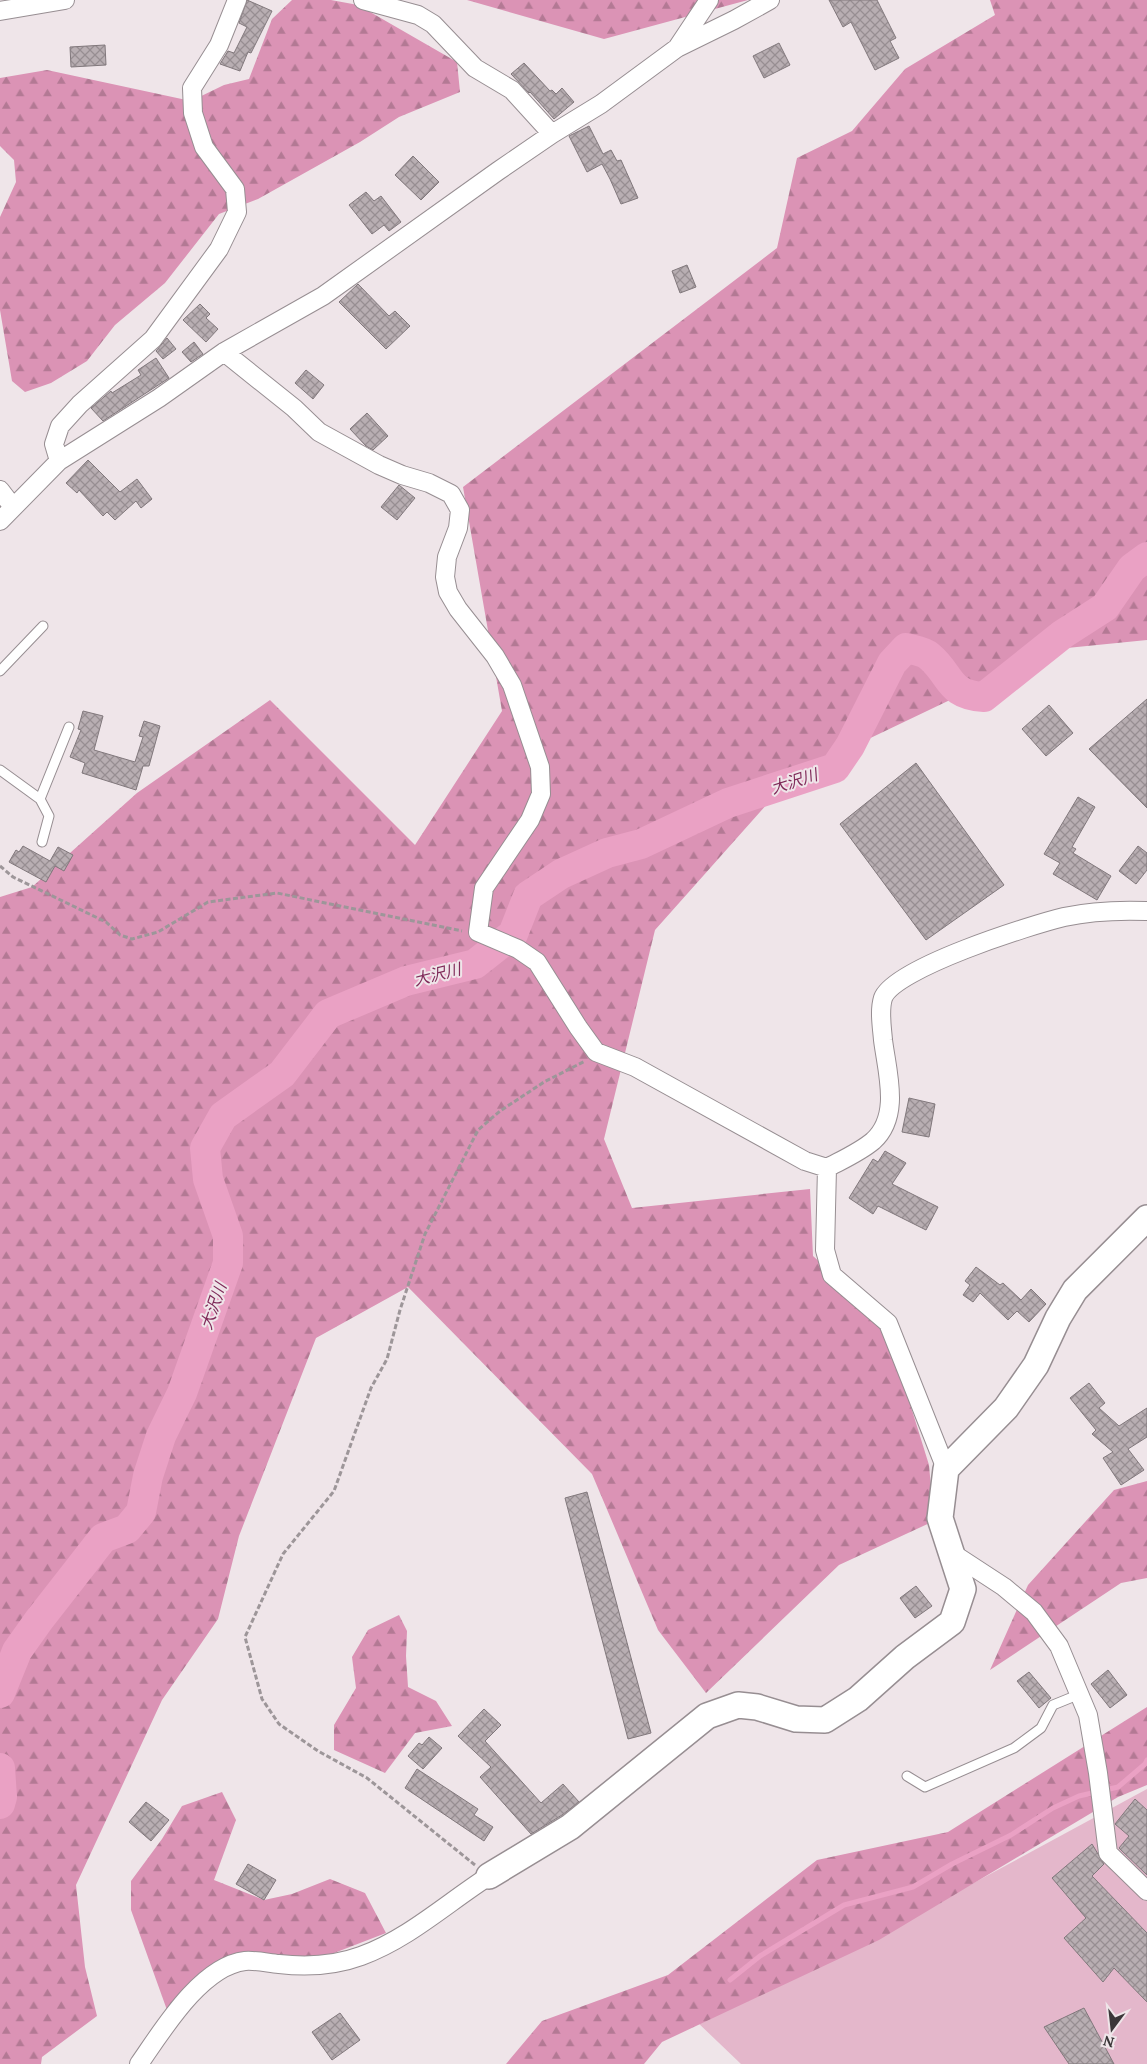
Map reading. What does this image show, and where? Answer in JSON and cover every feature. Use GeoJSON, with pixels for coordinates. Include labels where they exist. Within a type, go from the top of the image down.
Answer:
{"type":"FeatureCollection","features":[{"type":"Feature","properties":{"kind":"street"},"geometry":{"type":"LineString","coordinates":[[0,11],[65,0]]}},
{"type":"Feature","properties":{"kind":"street"},"geometry":{"type":"LineString","coordinates":[[58,461],[54,444],[60,426],[80,404],[153,339],[219,249],[237,212],[235,189],[204,147],[193,113],[192,88],[219,45],[237,0]]}},
{"type":"Feature","properties":{"kind":"street"},"geometry":{"type":"LineString","coordinates":[[363,0],[418,15],[434,24],[475,68],[512,90],[552,134]]}},
{"type":"Feature","properties":{"kind":"street"},"geometry":{"type":"LineString","coordinates":[[677,48],[709,0]]}},
{"type":"Feature","properties":{"kind":"street"},"geometry":{"type":"LineString","coordinates":[[0,521],[58,461],[159,398],[224,352],[323,296],[552,134],[601,104],[677,48],[770,0]]}},
{"type":"Feature","properties":{"kind":"street"},"geometry":{"type":"LineString","coordinates":[[224,352],[289,403],[319,432],[379,465],[429,483],[451,494],[460,510],[458,528],[447,557],[444,577],[448,592],[458,609],[495,656],[512,685],[540,767],[541,794],[530,820],[484,888],[478,932],[518,949],[537,962],[596,1052],[635,1068],[806,1161],[827,1168],[863,1148],[874,1139],[884,1126],[891,1107],[881,1019],[884,997],[901,979],[965,948],[1065,917],[1121,910],[1147,911]]}},
{"type":"Feature","properties":{"kind":"street"},"geometry":{"type":"LineString","coordinates":[[0,490],[13,507]]}},
{"type":"Feature","properties":{"kind":"street"},"geometry":{"type":"LineString","coordinates":[[139,2064],[182,2004],[202,1983],[222,1969],[244,1961],[308,1967],[360,1957],[397,1940],[489,1876],[570,1827],[707,1716],[738,1705],[758,1707],[796,1719],[825,1720],[858,1699],[905,1657],[952,1622],[963,1589],[940,1518],[946,1469],[888,1323],[832,1275],[825,1250],[827,1168]]}},
{"type":"Feature","properties":{"kind":"street"},"geometry":{"type":"LineString","coordinates":[[946,1469],[1006,1408],[1036,1365],[1058,1318],[1075,1290],[1147,1218]]}},
{"type":"Feature","properties":{"kind":"street"},"geometry":{"type":"LineString","coordinates":[[952,1553],[1004,1587],[1034,1612],[1059,1646],[1088,1715],[1098,1773],[1108,1853],[1147,1891]]}},
{"type":"Feature","properties":{"kind":"lane"},"geometry":{"type":"LineString","coordinates":[[0,671],[43,626]]}},
{"type":"Feature","properties":{"kind":"lane"},"geometry":{"type":"LineString","coordinates":[[40,799],[69,727]]}},
{"type":"Feature","properties":{"kind":"lane"},"geometry":{"type":"LineString","coordinates":[[0,770],[40,799],[49,816],[42,842]]}},
{"type":"Feature","properties":{"kind":"lane"},"geometry":{"type":"LineString","coordinates":[[907,1776],[925,1787],[1014,1748],[1041,1728],[1053,1706],[1080,1694]]}},
{"type":"Feature","properties":{"kind":"path"},"geometry":{"type":"LineString","coordinates":[[0,866],[13,877],[106,922],[120,935],[132,939],[158,932],[208,902],[277,893],[462,931],[478,932]]}},
{"type":"Feature","properties":{"kind":"path"},"geometry":{"type":"LineString","coordinates":[[489,1876],[435,1830],[367,1778],[318,1751],[279,1724],[262,1699],[245,1638],[283,1554],[334,1491],[371,1388],[387,1359],[400,1310],[425,1234],[478,1130],[507,1106],[596,1052]]}},
{"type":"Feature","properties":{"kind":"shaded area"},"geometry":{"type":"Polygon","coordinates":[[[1147,1789],[1147,2064],[741,2064],[695,2020],[968,1886],[1147,1789]]]}},
{"type":"Feature","properties":{"kind":"green space"},"geometry":{"type":"Polygon","coordinates":[[[292,0],[331,0],[358,5],[457,62],[460,92],[399,117],[360,142],[258,199],[219,214],[165,283],[115,325],[87,361],[51,383],[25,392],[12,381],[0,310],[0,217],[16,182],[14,160],[0,146],[0,78],[47,70],[191,101],[224,85],[249,79],[272,19],[292,0]]]}},
{"type":"Feature","properties":{"kind":"green space"},"geometry":{"type":"Polygon","coordinates":[[[467,0],[748,0],[604,39],[467,0]]]}},
{"type":"Feature","properties":{"kind":"green space"},"geometry":{"type":"Polygon","coordinates":[[[990,0],[1147,0],[1147,640],[1057,649],[793,775],[655,930],[604,1139],[632,1208],[810,1189],[813,1256],[884,1320],[929,1465],[934,1521],[839,1565],[706,1693],[658,1630],[592,1474],[408,1287],[316,1338],[239,1536],[218,1619],[162,1700],[76,1885],[85,1967],[97,2016],[42,2057],[41,2064],[0,2064],[0,897],[32,887],[137,793],[270,700],[415,845],[502,711],[463,487],[777,248],[797,158],[852,131],[905,69],[995,15],[990,0]]]}},
{"type":"Feature","properties":{"kind":"green space"},"geometry":{"type":"Polygon","coordinates":[[[1147,1481],[1147,1578],[1121,1583],[990,1670],[1028,1585],[1114,1490],[1147,1481]]]}},
{"type":"Feature","properties":{"kind":"green space"},"geometry":{"type":"Polygon","coordinates":[[[399,1615],[407,1631],[408,1687],[436,1701],[452,1726],[415,1733],[385,1773],[334,1750],[334,1725],[356,1688],[352,1657],[368,1630],[399,1615]]]}},
{"type":"Feature","properties":{"kind":"green space"},"geometry":{"type":"Polygon","coordinates":[[[1147,1707],[1147,1785],[1118,1797],[879,1940],[662,2042],[644,2064],[506,2064],[542,2021],[668,1975],[817,1860],[948,1832],[1147,1707]]]}},
{"type":"Feature","properties":{"kind":"green space"},"geometry":{"type":"Polygon","coordinates":[[[222,1792],[236,1820],[214,1880],[264,1900],[292,1894],[330,1879],[365,1893],[386,1933],[329,1955],[244,1961],[167,2010],[131,1910],[131,1881],[162,1839],[182,1806],[222,1792]]]}},
{"type":"Feature","properties":{"kind":"building"},"geometry":{"type":"Polygon","coordinates":[[[247,0],[272,11],[251,53],[248,52],[240,71],[220,64],[228,51],[234,53],[247,27],[239,23],[247,0]]]}},
{"type":"Feature","properties":{"kind":"building"},"geometry":{"type":"Polygon","coordinates":[[[829,0],[877,0],[896,38],[890,41],[899,58],[875,70],[851,22],[843,27],[829,0]]]}},
{"type":"Feature","properties":{"kind":"building"},"geometry":{"type":"Polygon","coordinates":[[[779,43],[790,65],[764,78],[753,56],[779,43]]]}},
{"type":"Feature","properties":{"kind":"building"},"geometry":{"type":"Polygon","coordinates":[[[105,45],[106,65],[71,67],[70,47],[105,45]]]}},
{"type":"Feature","properties":{"kind":"building"},"geometry":{"type":"Polygon","coordinates":[[[524,63],[550,91],[552,90],[556,94],[562,88],[574,102],[554,119],[511,74],[524,63]]]}},
{"type":"Feature","properties":{"kind":"building"},"geometry":{"type":"Polygon","coordinates":[[[589,126],[603,154],[611,150],[617,161],[621,160],[638,198],[621,204],[602,164],[587,172],[569,136],[589,126]]]}},
{"type":"Feature","properties":{"kind":"building"},"geometry":{"type":"Polygon","coordinates":[[[413,156],[439,182],[421,200],[395,175],[413,156]]]}},
{"type":"Feature","properties":{"kind":"building"},"geometry":{"type":"Polygon","coordinates":[[[366,192],[374,201],[381,196],[401,222],[389,231],[384,225],[372,234],[349,205],[366,192]]]}},
{"type":"Feature","properties":{"kind":"building"},"geometry":{"type":"Polygon","coordinates":[[[687,265],[696,287],[680,293],[672,271],[687,265]]]}},
{"type":"Feature","properties":{"kind":"building"},"geometry":{"type":"Polygon","coordinates":[[[358,284],[389,316],[395,311],[410,326],[386,349],[339,302],[358,284]]]}},
{"type":"Feature","properties":{"kind":"building"},"geometry":{"type":"Polygon","coordinates":[[[200,304],[210,314],[206,318],[218,329],[206,342],[183,320],[200,304]]]}},
{"type":"Feature","properties":{"kind":"building"},"geometry":{"type":"Polygon","coordinates":[[[167,338],[176,349],[163,359],[156,351],[167,338]]]}},
{"type":"Feature","properties":{"kind":"building"},"geometry":{"type":"Polygon","coordinates":[[[194,342],[203,354],[191,362],[182,352],[194,342]]]}},
{"type":"Feature","properties":{"kind":"building"},"geometry":{"type":"Polygon","coordinates":[[[156,358],[169,378],[103,421],[91,408],[111,391],[112,393],[141,375],[138,370],[156,358]]]}},
{"type":"Feature","properties":{"kind":"building"},"geometry":{"type":"Polygon","coordinates":[[[306,370],[324,385],[313,399],[295,383],[306,370]]]}},
{"type":"Feature","properties":{"kind":"building"},"geometry":{"type":"Polygon","coordinates":[[[367,413],[388,436],[373,450],[366,446],[350,429],[367,413]]]}},
{"type":"Feature","properties":{"kind":"building"},"geometry":{"type":"Polygon","coordinates":[[[88,460],[120,492],[137,479],[152,499],[141,508],[136,501],[115,520],[107,512],[103,516],[79,490],[77,493],[66,483],[88,460]]]}},
{"type":"Feature","properties":{"kind":"building"},"geometry":{"type":"Polygon","coordinates":[[[399,485],[415,498],[397,520],[381,507],[399,485]]]}},
{"type":"Feature","properties":{"kind":"building"},"geometry":{"type":"Polygon","coordinates":[[[1147,699],[1147,808],[1089,749],[1147,699]]]}},
{"type":"Feature","properties":{"kind":"building"},"geometry":{"type":"Polygon","coordinates":[[[1049,705],[1073,733],[1046,756],[1022,729],[1049,705]]]}},
{"type":"Feature","properties":{"kind":"building"},"geometry":{"type":"Polygon","coordinates":[[[83,711],[103,716],[94,750],[135,762],[143,737],[139,736],[144,721],[160,726],[149,766],[143,766],[136,790],[82,773],[85,763],[70,757],[81,730],[78,729],[83,711]]]}},
{"type":"Feature","properties":{"kind":"building"},"geometry":{"type":"Polygon","coordinates":[[[916,763],[1004,885],[926,940],[840,824],[916,763]]]}},
{"type":"Feature","properties":{"kind":"building"},"geometry":{"type":"Polygon","coordinates":[[[1078,797],[1095,807],[1072,847],[1076,849],[1073,853],[1111,876],[1097,900],[1053,874],[1060,863],[1044,854],[1078,797]]]}},
{"type":"Feature","properties":{"kind":"building"},"geometry":{"type":"Polygon","coordinates":[[[23,846],[50,861],[58,847],[73,855],[64,871],[55,866],[46,882],[9,862],[16,850],[19,852],[23,846]]]}},
{"type":"Feature","properties":{"kind":"building"},"geometry":{"type":"Polygon","coordinates":[[[1138,846],[1147,853],[1147,870],[1136,884],[1119,871],[1138,846]]]}},
{"type":"Feature","properties":{"kind":"building"},"geometry":{"type":"Polygon","coordinates":[[[909,1098],[935,1104],[929,1137],[902,1132],[909,1098]]]}},
{"type":"Feature","properties":{"kind":"building"},"geometry":{"type":"Polygon","coordinates":[[[885,1151],[906,1163],[892,1184],[938,1207],[926,1230],[878,1206],[873,1214],[849,1198],[873,1159],[878,1162],[885,1151]]]}},
{"type":"Feature","properties":{"kind":"building"},"geometry":{"type":"Polygon","coordinates":[[[976,1267],[1000,1285],[1003,1283],[1021,1300],[1031,1289],[1046,1304],[1029,1322],[1017,1311],[1008,1320],[980,1293],[973,1302],[963,1295],[970,1285],[965,1281],[976,1267]]]}},
{"type":"Feature","properties":{"kind":"building"},"geometry":{"type":"Polygon","coordinates":[[[1089,1383],[1105,1403],[1099,1408],[1119,1426],[1147,1408],[1147,1437],[1128,1449],[1144,1470],[1121,1485],[1103,1458],[1113,1452],[1092,1434],[1096,1430],[1070,1398],[1089,1383]]]}},
{"type":"Feature","properties":{"kind":"building"},"geometry":{"type":"Polygon","coordinates":[[[587,1492],[651,1733],[628,1739],[565,1498],[587,1492]]]}},
{"type":"Feature","properties":{"kind":"building"},"geometry":{"type":"Polygon","coordinates":[[[916,1586],[932,1606],[915,1618],[900,1598],[916,1586]]]}},
{"type":"Feature","properties":{"kind":"building"},"geometry":{"type":"Polygon","coordinates":[[[1108,1670],[1127,1695],[1110,1708],[1091,1684],[1108,1670]]]}},
{"type":"Feature","properties":{"kind":"building"},"geometry":{"type":"Polygon","coordinates":[[[1029,1672],[1051,1698],[1039,1708],[1017,1681],[1029,1672]]]}},
{"type":"Feature","properties":{"kind":"building"},"geometry":{"type":"Polygon","coordinates":[[[484,1709],[501,1725],[485,1741],[541,1803],[563,1784],[579,1802],[531,1834],[480,1777],[491,1767],[458,1736],[484,1709]]]}},
{"type":"Feature","properties":{"kind":"building"},"geometry":{"type":"Polygon","coordinates":[[[429,1737],[442,1748],[423,1769],[408,1756],[419,1743],[422,1745],[429,1737]]]}},
{"type":"Feature","properties":{"kind":"building"},"geometry":{"type":"Polygon","coordinates":[[[417,1769],[478,1809],[474,1815],[493,1827],[484,1841],[405,1788],[417,1769]]]}},
{"type":"Feature","properties":{"kind":"building"},"geometry":{"type":"Polygon","coordinates":[[[1135,1799],[1147,1810],[1147,1875],[1119,1848],[1129,1836],[1115,1824],[1135,1799]]]}},
{"type":"Feature","properties":{"kind":"building"},"geometry":{"type":"Polygon","coordinates":[[[146,1802],[169,1820],[151,1841],[129,1822],[146,1802]]]}},
{"type":"Feature","properties":{"kind":"building"},"geometry":{"type":"Polygon","coordinates":[[[1092,1844],[1104,1864],[1092,1876],[1147,1933],[1147,2002],[1114,1968],[1103,1982],[1064,1938],[1086,1918],[1052,1878],[1092,1844]]]}},
{"type":"Feature","properties":{"kind":"building"},"geometry":{"type":"Polygon","coordinates":[[[248,1864],[276,1880],[264,1900],[236,1884],[248,1864]]]}},
{"type":"Feature","properties":{"kind":"building"},"geometry":{"type":"Polygon","coordinates":[[[1084,2008],[1114,2064],[1069,2064],[1044,2027],[1084,2008]]]}},
{"type":"Feature","properties":{"kind":"building"},"geometry":{"type":"Polygon","coordinates":[[[340,2013],[360,2040],[332,2060],[312,2032],[340,2013]]]}},
{"type":"Feature","properties":{"kind":"waterway","name":"大沢川"},"geometry":{"type":"LineString","coordinates":[[0,1693],[17,1651],[39,1620],[103,1538],[127,1529],[141,1512],[148,1476],[161,1436],[182,1393],[228,1263],[228,1236],[208,1179],[205,1148],[223,1116],[282,1074],[328,1014],[406,981],[475,964],[513,934],[528,896],[561,874],[607,853],[641,844],[728,803],[835,768],[850,746],[892,663],[906,648],[927,654],[956,688],[972,695],[984,697],[1063,634],[1105,607],[1132,568],[1147,557]]}},
{"type":"Feature","properties":{"kind":"waterway"},"geometry":{"type":"LineString","coordinates":[[730,1980],[760,1956],[844,1905],[913,1887],[952,1864],[1011,1835],[1053,1808],[1079,1796],[1118,1787],[1145,1764],[1147,1760]]}},
{"type":"Feature","properties":{"kind":"waterway","name":"大沢川"},"geometry":{"type":"LineString","coordinates":[[0,1768],[2,1797],[0,1804]]}}]}
